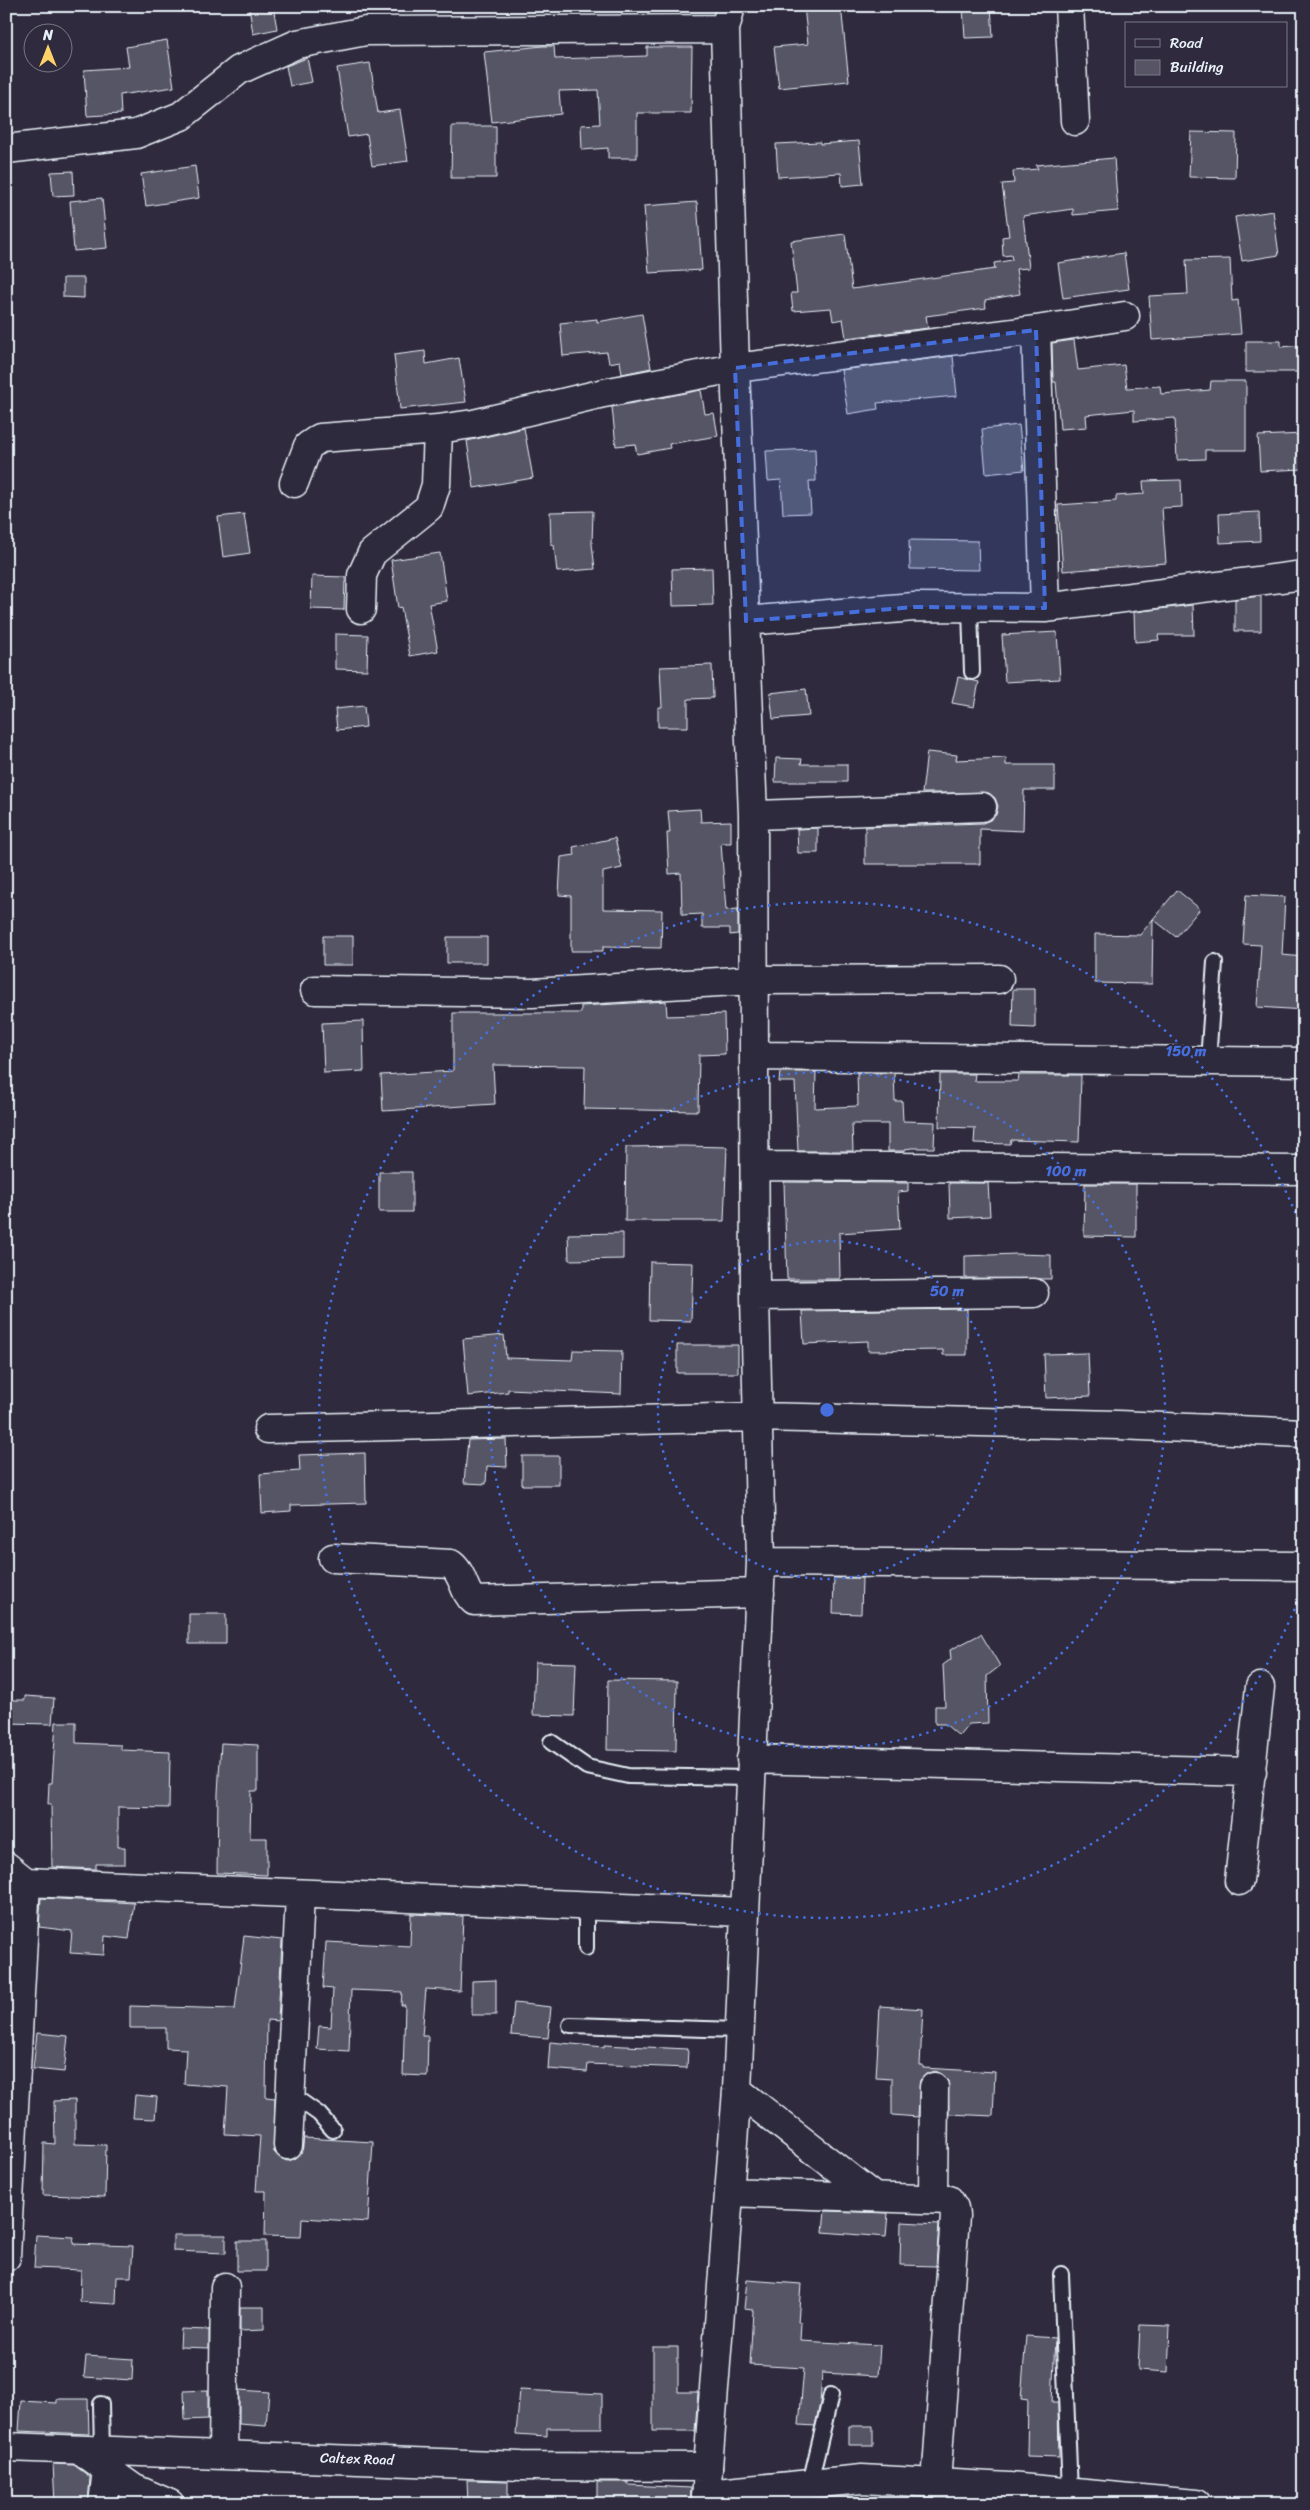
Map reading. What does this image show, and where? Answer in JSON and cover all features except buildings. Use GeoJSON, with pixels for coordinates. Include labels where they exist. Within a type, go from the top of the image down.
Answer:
{"type":"FeatureCollection","features":[{"type":"Feature","properties":{"kind":"street"},"geometry":{"type":"LineString","coordinates":[[1069,6],[1075,121]]}},
{"type":"Feature","properties":{"kind":"street"},"geometry":{"type":"LineString","coordinates":[[6,149],[136,134],[181,116],[239,70],[297,44],[366,31],[728,18],[735,368],[753,815],[755,1296],[761,1562],[750,1768],[737,2090],[706,2499],[810,2482],[862,2479],[936,2482],[1070,2492],[1196,2504]]}},
{"type":"Feature","properties":{"kind":"street"},"geometry":{"type":"LineString","coordinates":[[294,483],[308,446],[320,438],[438,429],[473,424],[604,393],[735,368],[1036,330],[1125,316]]}},
{"type":"Feature","properties":{"kind":"street"},"geometry":{"type":"LineString","coordinates":[[1036,330],[1045,608]]}},
{"type":"Feature","properties":{"kind":"street"},"geometry":{"type":"LineString","coordinates":[[361,609],[362,575],[372,553],[430,507],[436,485],[438,429]]}},
{"type":"Feature","properties":{"kind":"street"},"geometry":{"type":"LineString","coordinates":[[746,621],[914,608],[1045,608],[1304,575]]}},
{"type":"Feature","properties":{"kind":"street"},"geometry":{"type":"LineString","coordinates":[[753,815],[982,807]]}},
{"type":"Feature","properties":{"kind":"street"},"geometry":{"type":"LineString","coordinates":[[315,990],[532,993],[753,980],[999,979]]}},
{"type":"Feature","properties":{"kind":"street"},"geometry":{"type":"LineString","coordinates":[[754,1056],[1304,1062]]}},
{"type":"Feature","properties":{"kind":"street"},"geometry":{"type":"LineString","coordinates":[[755,1166],[1304,1170]]}},
{"type":"Feature","properties":{"kind":"street"},"geometry":{"type":"LineString","coordinates":[[755,1296],[1034,1293]]}},
{"type":"Feature","properties":{"kind":"street"},"geometry":{"type":"LineString","coordinates":[[268,1429],[758,1417],[1118,1425],[1304,1433]]}},
{"type":"Feature","properties":{"kind":"street"},"geometry":{"type":"LineString","coordinates":[[332,1558],[451,1564],[458,1570],[469,1597],[474,1601],[760,1593]]}},
{"type":"Feature","properties":{"kind":"street"},"geometry":{"type":"LineString","coordinates":[[761,1562],[1304,1566]]}},
{"type":"Feature","properties":{"kind":"street"},"geometry":{"type":"LineString","coordinates":[[1239,1881],[1260,1687]]}},
{"type":"Feature","properties":{"kind":"street"},"geometry":{"type":"LineString","coordinates":[[750,1768],[1252,1772]]}},
{"type":"Feature","properties":{"kind":"street"},"geometry":{"type":"LineString","coordinates":[[6,2257],[16,1880],[300,1895],[744,1912]]}},
{"type":"Feature","properties":{"kind":"street"},"geometry":{"type":"LineString","coordinates":[[288,2144],[292,2095],[300,1895]]}},
{"type":"Feature","properties":{"kind":"street"},"geometry":{"type":"LineString","coordinates":[[932,2198],[934,2087]]}},
{"type":"Feature","properties":{"kind":"street"},"geometry":{"type":"LineString","coordinates":[[737,2090],[874,2196]]}},
{"type":"Feature","properties":{"kind":"street"},"geometry":{"type":"LineString","coordinates":[[730,2192],[949,2200],[954,2208],[955,2216],[936,2482]]}},
{"type":"Feature","properties":{"kind":"street"},"geometry":{"type":"LineString","coordinates":[[223,2454],[225,2287]]}},
{"type":"Feature","properties":{"kind":"street","name":"Caltex Road"},"geometry":{"type":"LineString","coordinates":[[6,2447],[96,2457],[223,2454],[521,2466],[708,2467]]}},
{"type":"Feature","properties":{"kind":"street"},"geometry":{"type":"LineString","coordinates":[[96,2457],[103,2504]]}},
{"type":"Feature","properties":{"kind":"street"},"geometry":{"type":"LineString","coordinates":[[96,2457],[133,2488],[170,2504]]}},
{"type":"Feature","properties":{"kind":"lane"},"geometry":{"type":"LineString","coordinates":[[970,609],[972,672]]}},
{"type":"Feature","properties":{"kind":"lane"},"geometry":{"type":"LineString","coordinates":[[1208,1061],[1215,962]]}},
{"type":"Feature","properties":{"kind":"lane"},"geometry":{"type":"LineString","coordinates":[[550,1742],[587,1767],[628,1776],[750,1768]]}},
{"type":"Feature","properties":{"kind":"lane"},"geometry":{"type":"LineString","coordinates":[[586,1905],[586,1948]]}},
{"type":"Feature","properties":{"kind":"lane"},"geometry":{"type":"LineString","coordinates":[[570,2025],[739,2030]]}},
{"type":"Feature","properties":{"kind":"lane"},"geometry":{"type":"LineString","coordinates":[[292,2095],[319,2114],[333,2130]]}},
{"type":"Feature","properties":{"kind":"lane"},"geometry":{"type":"LineString","coordinates":[[1060,2274],[1070,2492]]}},
{"type":"Feature","properties":{"kind":"lane"},"geometry":{"type":"LineString","coordinates":[[810,2482],[831,2395]]}},
{"type":"Feature","properties":{"kind":"lane"},"geometry":{"type":"LineString","coordinates":[[96,2457],[101,2404]]}},
{"type":"Feature","properties":{"kind":"highlighted area"},"geometry":{"type":"Polygon","coordinates":[[[1036,330],[1045,608],[914,607],[746,621],[735,368],[1036,330]]]}}]}
